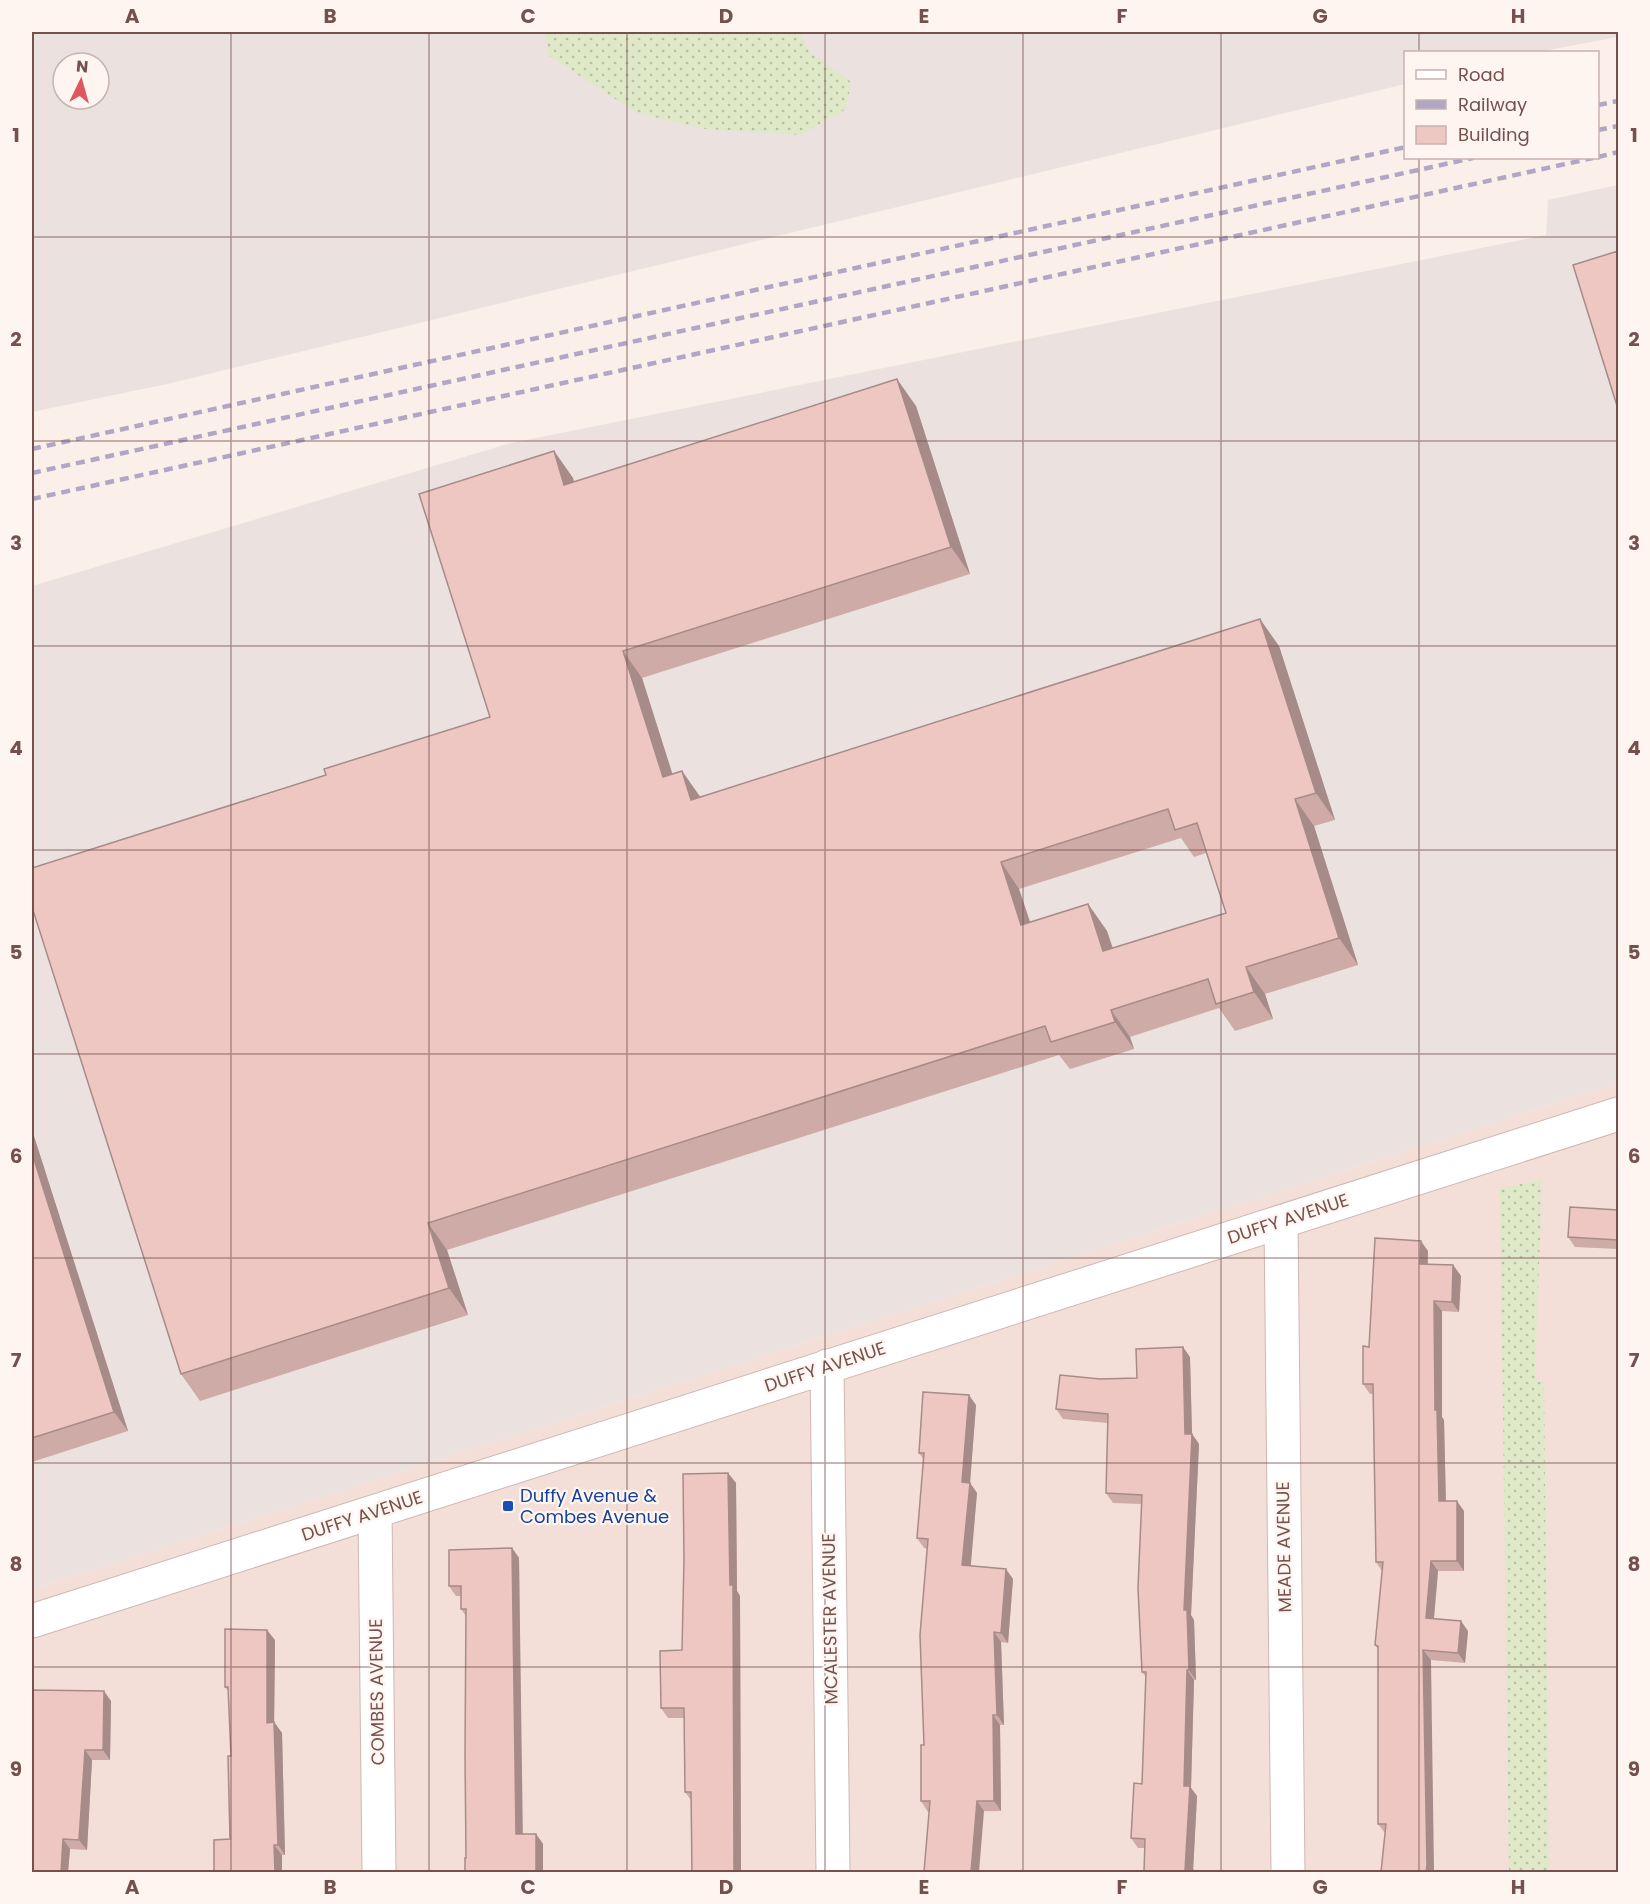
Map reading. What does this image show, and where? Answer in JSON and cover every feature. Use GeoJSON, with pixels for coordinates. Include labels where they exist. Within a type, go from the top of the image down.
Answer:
{"type":"FeatureCollection","features":[{"type":"Feature","properties":{"kind":"street","name":"DUFFY AVENUE"},"geometry":{"type":"LineString","coordinates":[[32,1621],[1618,1114]]}},
{"type":"Feature","properties":{"kind":"street","name":"MEADE AVENUE"},"geometry":{"type":"LineString","coordinates":[[1281,1222],[1288,1872]]}},
{"type":"Feature","properties":{"kind":"street","name":"MCALESTER AVENUE"},"geometry":{"type":"LineString","coordinates":[[827,1366],[833,1872]]}},
{"type":"Feature","properties":{"kind":"street","name":"COMBES AVENUE"},"geometry":{"type":"LineString","coordinates":[[375,1512],[379,1872]]}},
{"type":"Feature","properties":{"kind":"shaded area"},"geometry":{"type":"Polygon","coordinates":[[[32,32],[1618,32],[1618,37],[1543,51],[1404,51],[1404,84],[167,384],[32,412],[32,32]]]}},
{"type":"Feature","properties":{"kind":"shaded area"},"geometry":{"type":"Polygon","coordinates":[[[1618,185],[1618,1083],[32,1589],[32,586],[511,443],[1546,235],[1548,200],[1618,185]]]}},
{"type":"Feature","properties":{"kind":"shaded area"},"geometry":{"type":"Polygon","coordinates":[[[1618,1083],[1618,1872],[32,1872],[32,1589],[1618,1083]]]}},
{"type":"Feature","properties":{"kind":"green space"},"geometry":{"type":"Polygon","coordinates":[[[544,32],[799,32],[810,53],[851,82],[846,109],[800,135],[706,129],[637,113],[549,56],[544,32]]]}},
{"type":"Feature","properties":{"kind":"green space"},"geometry":{"type":"Polygon","coordinates":[[[1542,1180],[1535,1381],[1544,1383],[1549,1872],[1509,1872],[1500,1188],[1542,1180]]]}},
{"type":"Feature","properties":{"kind":"building"},"geometry":{"type":"Polygon","coordinates":[[[1618,251],[1618,409],[1573,265],[1618,251]]]}},
{"type":"Feature","properties":{"kind":"building"},"geometry":{"type":"Polygon","coordinates":[[[897,379],[951,547],[623,651],[663,777],[682,771],[691,800],[1260,619],[1316,793],[1295,799],[1339,938],[1246,967],[1254,992],[1216,1004],[1208,979],[1111,1010],[1115,1022],[1051,1042],[1045,1026],[428,1223],[449,1288],[181,1374],[32,907],[32,868],[326,775],[324,769],[490,717],[419,494],[554,451],[564,485],[897,379]],[[1168,809],[1001,862],[1021,925],[1088,904],[1103,951],[1226,913],[1197,823],[1175,830],[1168,809]]]}},
{"type":"Feature","properties":{"kind":"building"},"geometry":{"type":"Polygon","coordinates":[[[32,1153],[114,1412],[32,1438],[32,1153]]]}},
{"type":"Feature","properties":{"kind":"building"},"geometry":{"type":"Polygon","coordinates":[[[1570,1207],[1618,1210],[1618,1240],[1568,1237],[1570,1207]]]}},
{"type":"Feature","properties":{"kind":"building"},"geometry":{"type":"Polygon","coordinates":[[[1375,1238],[1421,1241],[1420,1264],[1453,1265],[1452,1302],[1434,1301],[1435,1410],[1437,1410],[1439,1501],[1457,1501],[1457,1561],[1431,1561],[1426,1618],[1461,1621],[1458,1653],[1423,1650],[1426,1872],[1381,1872],[1386,1824],[1378,1824],[1378,1646],[1375,1645],[1383,1562],[1376,1562],[1373,1384],[1363,1384],[1363,1346],[1369,1347],[1375,1238]]]}},
{"type":"Feature","properties":{"kind":"building"},"geometry":{"type":"Polygon","coordinates":[[[1183,1347],[1185,1434],[1192,1434],[1184,1610],[1187,1610],[1189,1670],[1187,1670],[1184,1786],[1190,1786],[1185,1870],[1193,1870],[1193,1872],[1144,1872],[1145,1839],[1131,1838],[1134,1783],[1142,1784],[1146,1672],[1142,1672],[1138,1588],[1142,1495],[1106,1493],[1108,1414],[1056,1409],[1060,1375],[1100,1379],[1137,1378],[1136,1349],[1183,1347]]]}},
{"type":"Feature","properties":{"kind":"building"},"geometry":{"type":"Polygon","coordinates":[[[923,1392],[969,1395],[962,1482],[970,1483],[962,1565],[1006,1569],[1001,1633],[994,1632],[997,1715],[993,1715],[994,1801],[977,1801],[971,1872],[924,1872],[930,1801],[921,1801],[921,1745],[924,1745],[920,1635],[928,1539],[917,1538],[924,1453],[919,1453],[923,1392]]]}},
{"type":"Feature","properties":{"kind":"building"},"geometry":{"type":"Polygon","coordinates":[[[728,1473],[730,1585],[733,1585],[734,1872],[692,1872],[691,1792],[685,1792],[684,1708],[661,1708],[660,1651],[682,1650],[683,1474],[728,1473]]]}},
{"type":"Feature","properties":{"kind":"building"},"geometry":{"type":"Polygon","coordinates":[[[512,1548],[516,1834],[536,1834],[536,1872],[465,1872],[466,1609],[461,1609],[461,1586],[449,1586],[449,1550],[512,1548]]]}},
{"type":"Feature","properties":{"kind":"building"},"geometry":{"type":"Polygon","coordinates":[[[225,1629],[267,1630],[267,1723],[274,1722],[278,1845],[274,1845],[275,1872],[214,1872],[214,1840],[230,1839],[228,1756],[231,1756],[228,1687],[225,1687],[225,1629]]]}},
{"type":"Feature","properties":{"kind":"building"},"geometry":{"type":"Polygon","coordinates":[[[32,1690],[104,1691],[103,1750],[85,1750],[79,1840],[63,1839],[61,1872],[32,1872],[32,1690]]]}},
{"type":"Feature","properties":{"kind":"railway"},"geometry":{"type":"LineString","coordinates":[[1599,105],[1618,101]]}},
{"type":"Feature","properties":{"kind":"railway"},"geometry":{"type":"LineString","coordinates":[[1599,130],[1618,126]]}},
{"type":"Feature","properties":{"kind":"railway"},"geometry":{"type":"LineString","coordinates":[[32,449],[1404,147]]}},
{"type":"Feature","properties":{"kind":"railway"},"geometry":{"type":"LineString","coordinates":[[1599,157],[1618,152]]}},
{"type":"Feature","properties":{"kind":"railway"},"geometry":{"type":"LineString","coordinates":[[32,473],[1468,159]]}},
{"type":"Feature","properties":{"kind":"railway"},"geometry":{"type":"LineString","coordinates":[[32,499],[1588,159]]}},
{"type":"Feature","properties":{"kind":"place","name":"Duffy Avenue & Combes Avenue"},"geometry":{"type":"Point","coordinates":[508,1506]}}]}
